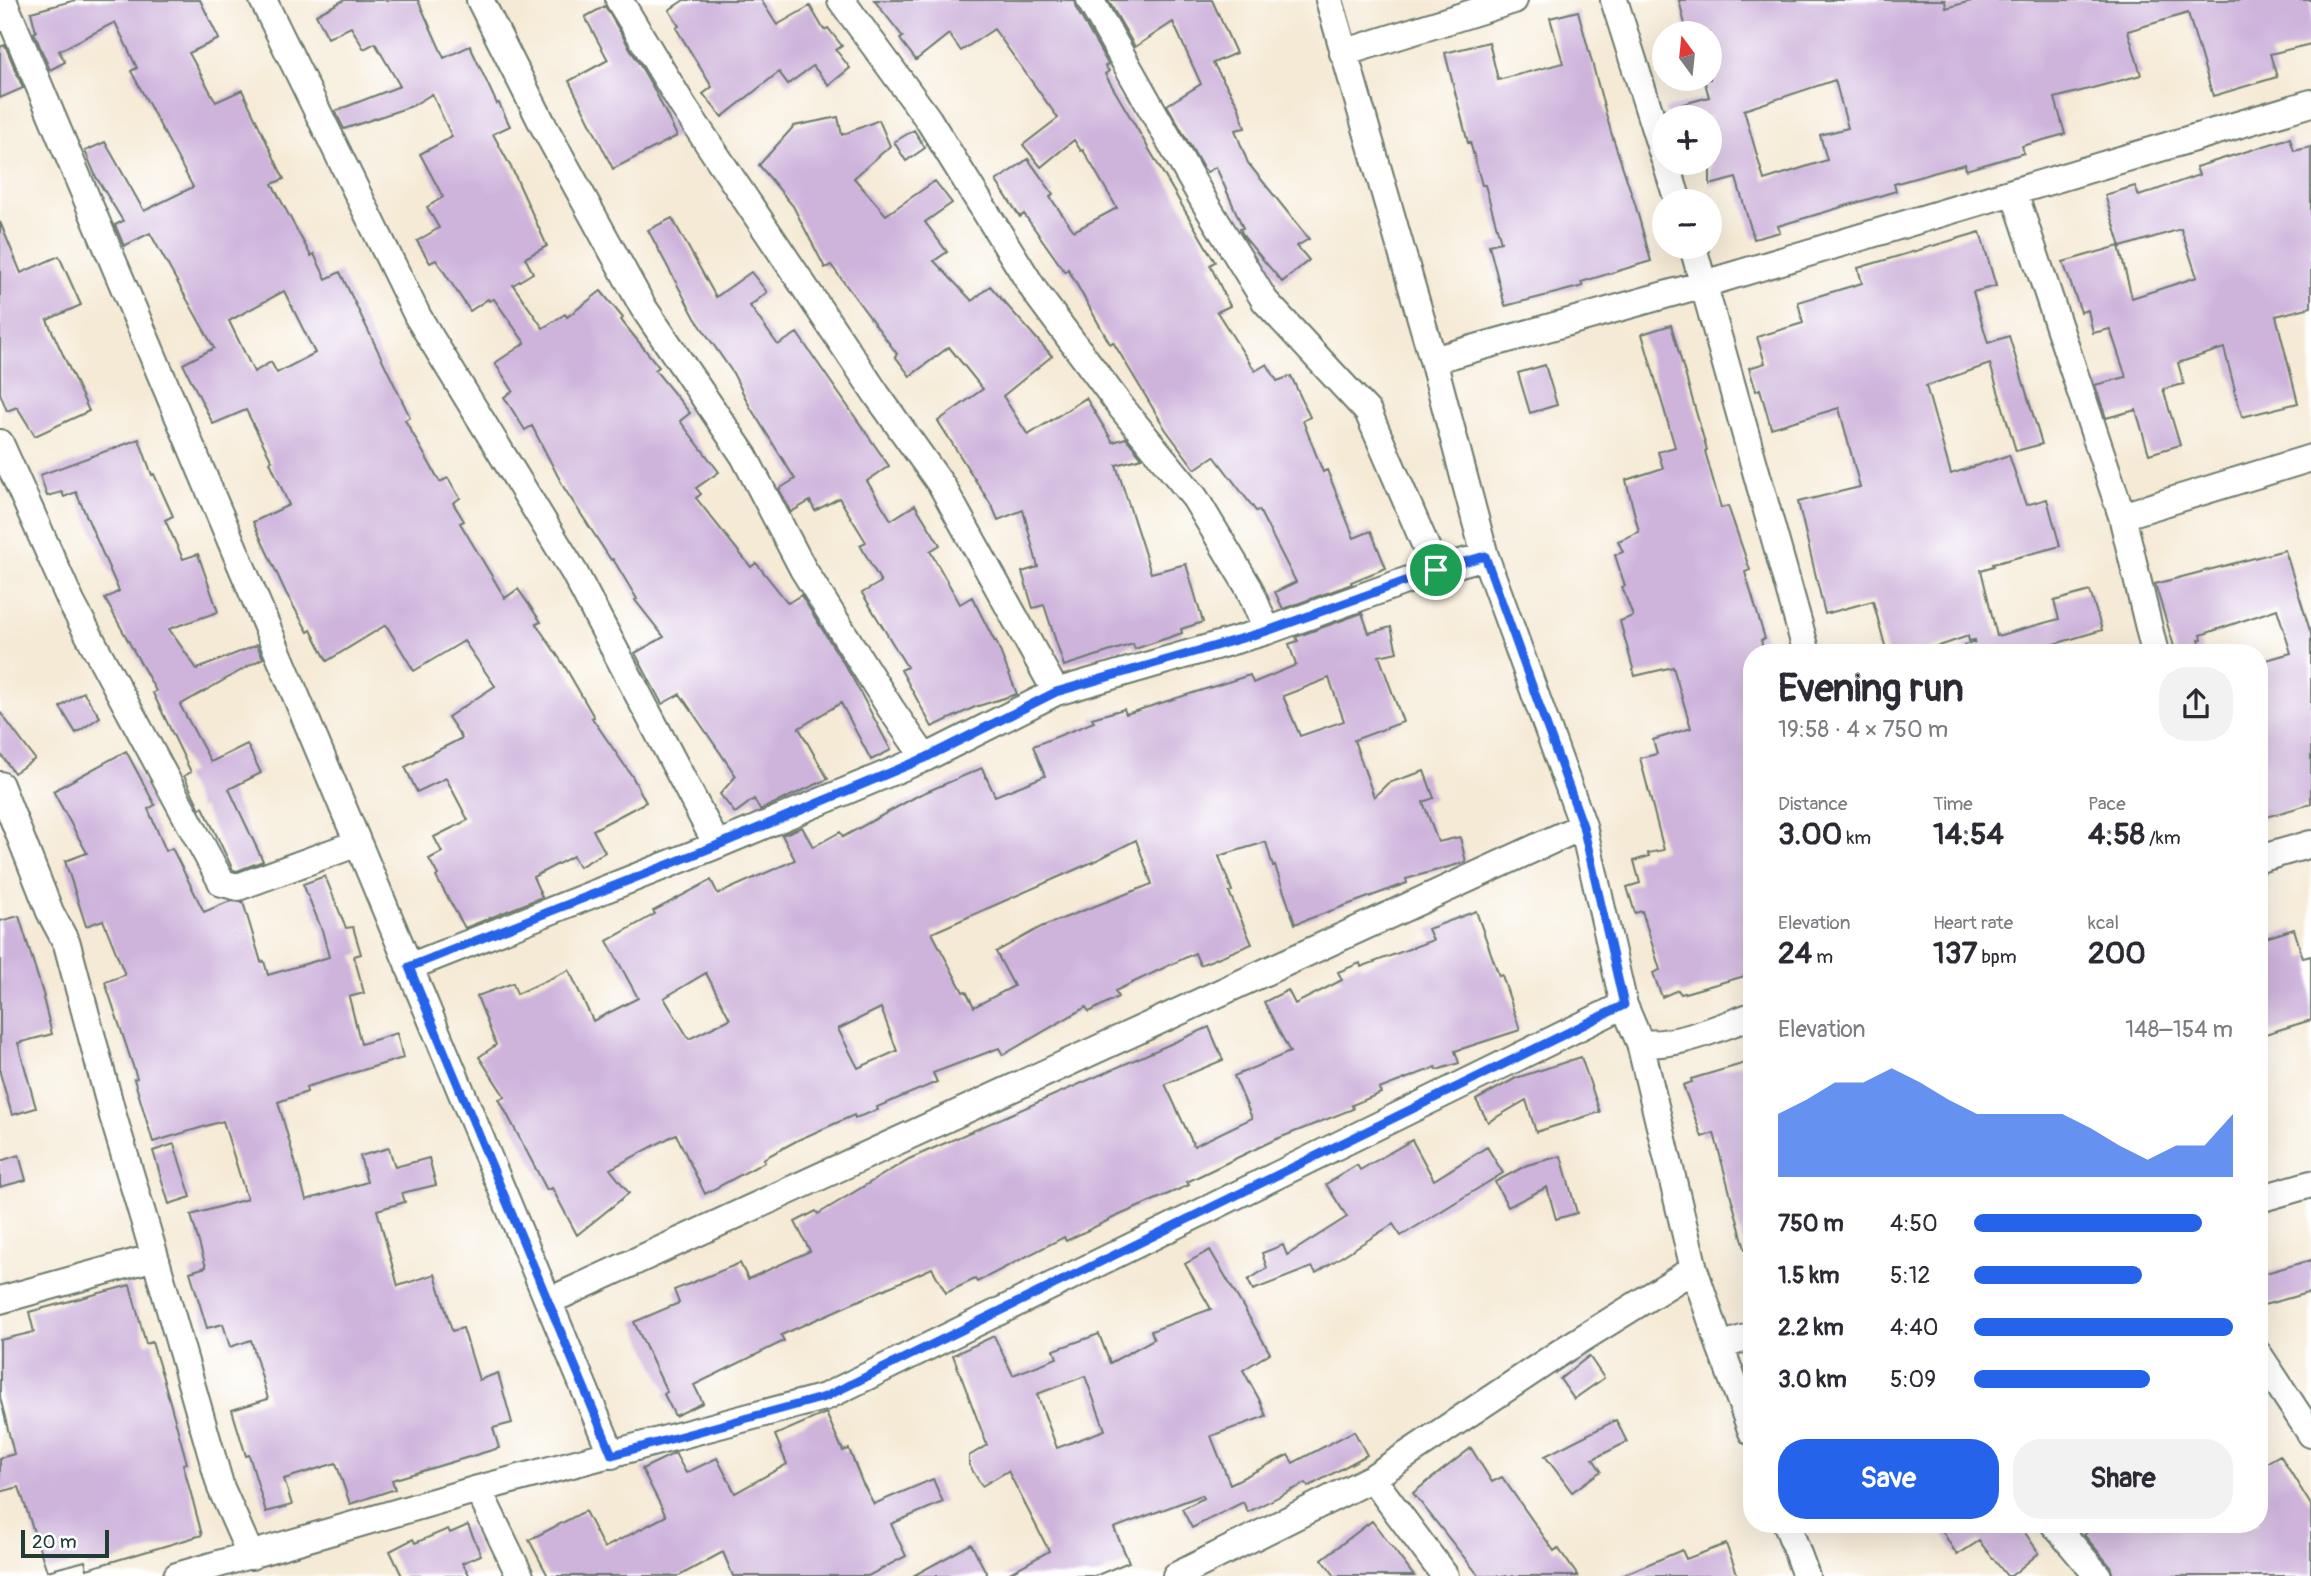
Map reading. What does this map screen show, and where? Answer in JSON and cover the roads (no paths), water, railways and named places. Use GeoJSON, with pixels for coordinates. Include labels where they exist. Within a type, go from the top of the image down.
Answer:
{"type":"FeatureCollection","features":[{"type":"Feature","properties":{"kind":"street"},"geometry":{"type":"LineString","coordinates":[[3,0],[612,1455]]}},
{"type":"Feature","properties":{"kind":"street"},"geometry":{"type":"LineString","coordinates":[[263,0],[418,317],[574,572],[718,845]]}},
{"type":"Feature","properties":{"kind":"street"},"geometry":{"type":"LineString","coordinates":[[480,0],[543,125],[643,307],[744,456],[803,569],[925,758]]}},
{"type":"Feature","properties":{"kind":"street"},"geometry":{"type":"LineString","coordinates":[[619,0],[682,106],[877,395],[942,486],[1056,692]]}},
{"type":"Feature","properties":{"kind":"street"},"geometry":{"type":"LineString","coordinates":[[841,0],[928,119],[1036,293],[1121,407],[1195,498],[1249,588],[1267,631]]}},
{"type":"Feature","properties":{"kind":"street"},"geometry":{"type":"LineString","coordinates":[[1090,0],[1205,202],[1265,301],[1368,412],[1436,570]]}},
{"type":"Feature","properties":{"kind":"street"},"geometry":{"type":"LineString","coordinates":[[1329,0],[1433,360],[1485,556],[1583,826],[1624,1005],[1640,1043],[1695,1269],[1743,1408]]}},
{"type":"Feature","properties":{"kind":"street"},"geometry":{"type":"LineString","coordinates":[[1343,53],[1514,0]]}},
{"type":"Feature","properties":{"kind":"street"},"geometry":{"type":"LineString","coordinates":[[1614,0],[1652,120]]}},
{"type":"Feature","properties":{"kind":"street"},"geometry":{"type":"LineString","coordinates":[[1433,360],[1704,284],[2311,103]]}},
{"type":"Feature","properties":{"kind":"street"},"geometry":{"type":"LineString","coordinates":[[2014,192],[2122,516],[2153,644]]}},
{"type":"Feature","properties":{"kind":"street"},"geometry":{"type":"LineString","coordinates":[[1697,259],[1804,644]]}},
{"type":"Feature","properties":{"kind":"street"},"geometry":{"type":"LineString","coordinates":[[0,443],[72,604],[222,883],[238,887],[358,843]]}},
{"type":"Feature","properties":{"kind":"street"},"geometry":{"type":"LineString","coordinates":[[2122,516],[2311,458]]}},
{"type":"Feature","properties":{"kind":"street"},"geometry":{"type":"LineString","coordinates":[[409,967],[718,845],[925,758],[1056,692],[1267,631],[1436,570],[1485,556]]}},
{"type":"Feature","properties":{"kind":"street"},"geometry":{"type":"LineString","coordinates":[[0,785],[50,912],[67,944],[113,1116],[220,1489],[251,1556]]}},
{"type":"Feature","properties":{"kind":"street"},"geometry":{"type":"LineString","coordinates":[[549,1301],[1583,826]]}},
{"type":"Feature","properties":{"kind":"street"},"geometry":{"type":"LineString","coordinates":[[2268,856],[2311,844]]}},
{"type":"Feature","properties":{"kind":"street"},"geometry":{"type":"LineString","coordinates":[[177,1576],[478,1489],[825,1397],[1624,1005]]}},
{"type":"Feature","properties":{"kind":"street"},"geometry":{"type":"LineString","coordinates":[[1640,1043],[1657,1045],[1679,1041],[1743,1019]]}},
{"type":"Feature","properties":{"kind":"street"},"geometry":{"type":"LineString","coordinates":[[2268,1196],[2311,1184]]}},
{"type":"Feature","properties":{"kind":"street"},"geometry":{"type":"LineString","coordinates":[[0,1300],[155,1257]]}},
{"type":"Feature","properties":{"kind":"street"},"geometry":{"type":"LineString","coordinates":[[1176,1576],[1372,1478],[1564,1350],[1695,1269]]}},
{"type":"Feature","properties":{"kind":"street"},"geometry":{"type":"LineString","coordinates":[[1720,1346],[1743,1339]]}},
{"type":"Feature","properties":{"kind":"street"},"geometry":{"type":"LineString","coordinates":[[2268,1369],[2311,1434]]}},
{"type":"Feature","properties":{"kind":"street"},"geometry":{"type":"LineString","coordinates":[[1372,1478],[1445,1576]]}},
{"type":"Feature","properties":{"kind":"street"},"geometry":{"type":"LineString","coordinates":[[478,1489],[520,1576]]}},
{"type":"Feature","properties":{"kind":"street"},"geometry":{"type":"LineString","coordinates":[[1790,1533],[1806,1576]]}},
{"type":"Feature","properties":{"kind":"street"},"geometry":{"type":"LineString","coordinates":[[2062,1533],[2098,1576]]}}]}
